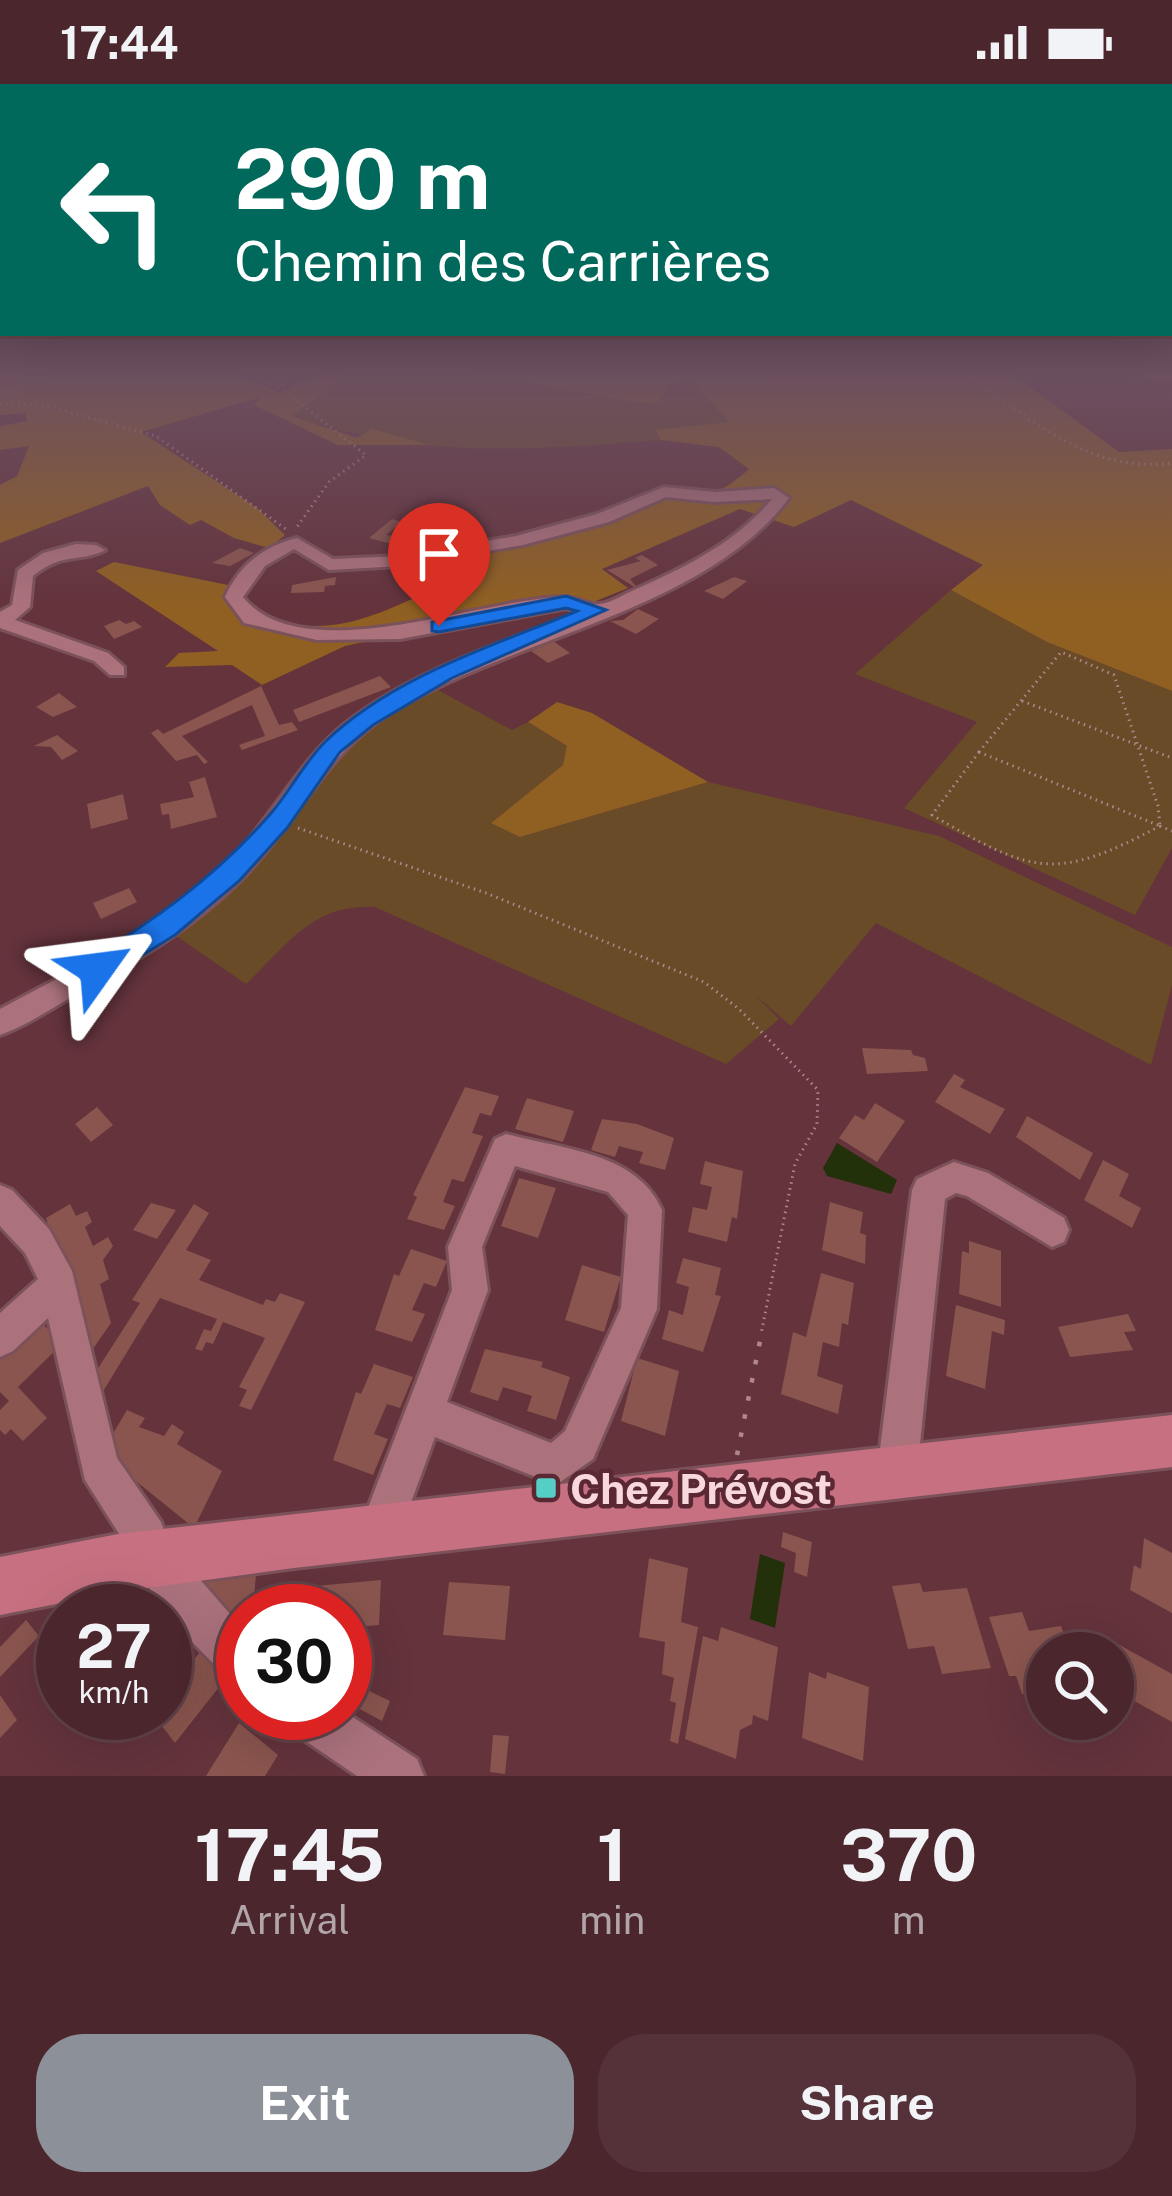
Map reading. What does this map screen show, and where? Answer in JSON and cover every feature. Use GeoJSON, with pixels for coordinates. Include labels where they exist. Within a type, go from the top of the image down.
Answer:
{"type":"FeatureCollection","features":[{"type":"Feature","properties":{"kind":"main road"},"geometry":{"type":"LineString","coordinates":[[0,1586],[153,1558],[1172,1441]]}},
{"type":"Feature","properties":{"kind":"street"},"geometry":{"type":"LineString","coordinates":[[0,1023],[165,928],[230,874],[278,822],[332,747],[365,721],[445,674],[596,610],[724,554],[765,525],[781,498],[774,493],[715,497],[664,492],[603,518],[517,541],[401,561],[329,565],[291,538],[238,587],[234,597],[250,619],[317,634],[400,633],[566,602],[596,610]]}},
{"type":"Feature","properties":{"kind":"street"},"geometry":{"type":"LineString","coordinates":[[0,621],[21,608],[24,574],[34,564],[74,548],[97,550]]}},
{"type":"Feature","properties":{"kind":"street"},"geometry":{"type":"LineString","coordinates":[[0,621],[101,657],[118,671]]}},
{"type":"Feature","properties":{"kind":"street"},"geometry":{"type":"LineString","coordinates":[[380,1531],[470,1290],[465,1247],[506,1149],[618,1179],[645,1210],[638,1309],[579,1445],[556,1465],[425,1413]]}},
{"type":"Feature","properties":{"kind":"street"},"geometry":{"type":"LineString","coordinates":[[897,1473],[929,1190],[954,1178],[976,1184],[1052,1230]]}},
{"type":"Feature","properties":{"kind":"street"},"geometry":{"type":"LineString","coordinates":[[0,1201],[37,1240],[59,1284],[99,1466],[146,1537],[153,1558],[216,1634]]}},
{"type":"Feature","properties":{"kind":"street"},"geometry":{"type":"LineString","coordinates":[[0,1338],[59,1284]]}},
{"type":"Feature","properties":{"kind":"street"},"geometry":{"type":"LineString","coordinates":[[345,1740],[400,1776]]}},
{"type":"Feature","properties":{"kind":"path"},"geometry":{"type":"LineString","coordinates":[[175,449],[260,507],[291,538],[329,482],[365,455],[360,449]]}},
{"type":"Feature","properties":{"kind":"path"},"geometry":{"type":"LineString","coordinates":[[1078,449],[1088,456],[1141,467],[1172,463]]}},
{"type":"Feature","properties":{"kind":"path"},"geometry":{"type":"LineString","coordinates":[[1060,652],[1114,675],[1161,826],[1051,867],[932,815],[1060,652]]}},
{"type":"Feature","properties":{"kind":"path"},"geometry":{"type":"LineString","coordinates":[[1022,700],[1172,758]]}},
{"type":"Feature","properties":{"kind":"path"},"geometry":{"type":"LineString","coordinates":[[979,752],[1172,831]]}},
{"type":"Feature","properties":{"kind":"path"},"geometry":{"type":"LineString","coordinates":[[278,822],[486,893],[704,982],[739,1010],[818,1090],[817,1124],[795,1164],[730,1492]]}},
{"type":"Feature","properties":{"kind":"shaded area"},"geometry":{"type":"Polygon","coordinates":[[[28,449],[167,449],[257,508],[285,535],[269,548],[234,538],[201,520],[190,525],[160,505],[148,486],[0,543],[0,485],[17,476],[28,449]]]}},
{"type":"Feature","properties":{"kind":"shaded area"},"geometry":{"type":"Polygon","coordinates":[[[722,449],[1172,449],[1172,691],[1047,642],[951,590],[983,565],[851,500],[794,527],[740,509],[602,569],[628,588],[591,603],[565,599],[345,646],[262,685],[232,665],[165,667],[179,653],[218,651],[96,571],[114,562],[238,587],[255,616],[282,623],[349,622],[438,587],[385,566],[448,562],[493,552],[656,499],[711,493],[749,469],[722,449]]]}},
{"type":"Feature","properties":{"kind":"shaded area"},"geometry":{"type":"Polygon","coordinates":[[[951,590],[1047,642],[1172,691],[1172,848],[1135,915],[904,808],[977,722],[855,674],[951,590]]]}},
{"type":"Feature","properties":{"kind":"shaded area"},"geometry":{"type":"Polygon","coordinates":[[[434,688],[512,730],[528,722],[568,747],[563,765],[492,822],[520,837],[708,782],[939,836],[1172,947],[1172,985],[1151,1065],[876,923],[791,1026],[755,995],[779,1019],[726,1064],[375,907],[318,919],[246,984],[169,931],[300,802],[365,729],[434,688]]]}},
{"type":"Feature","properties":{"kind":"shaded area"},"geometry":{"type":"Polygon","coordinates":[[[557,702],[592,713],[708,782],[520,837],[491,823],[563,765],[567,746],[528,722],[557,702]]]}},
{"type":"Feature","properties":{"kind":"shaded area"},"geometry":{"type":"Polygon","coordinates":[[[837,1143],[897,1180],[891,1194],[827,1176],[823,1168],[837,1143]]]}},
{"type":"Feature","properties":{"kind":"shaded area"},"geometry":{"type":"Polygon","coordinates":[[[760,1554],[785,1563],[775,1628],[750,1619],[760,1554]]]}},
{"type":"Feature","properties":{"kind":"building"},"geometry":{"type":"Polygon","coordinates":[[[392,519],[402,522],[386,535],[416,539],[407,548],[369,538],[392,519]]]}},
{"type":"Feature","properties":{"kind":"building"},"geometry":{"type":"Polygon","coordinates":[[[240,548],[254,553],[230,566],[212,563],[240,548]]]}},
{"type":"Feature","properties":{"kind":"building"},"geometry":{"type":"Polygon","coordinates":[[[642,555],[658,565],[630,579],[638,589],[607,570],[641,561],[635,558],[642,555]]]}},
{"type":"Feature","properties":{"kind":"building"},"geometry":{"type":"Polygon","coordinates":[[[336,577],[335,585],[325,586],[324,592],[291,593],[292,585],[336,577]]]}},
{"type":"Feature","properties":{"kind":"building"},"geometry":{"type":"Polygon","coordinates":[[[734,577],[747,581],[723,599],[704,591],[734,577]]]}},
{"type":"Feature","properties":{"kind":"building"},"geometry":{"type":"Polygon","coordinates":[[[638,609],[659,619],[636,634],[610,621],[623,620],[638,609]]]}},
{"type":"Feature","properties":{"kind":"building"},"geometry":{"type":"Polygon","coordinates":[[[119,620],[142,627],[114,639],[104,626],[119,620]]]}},
{"type":"Feature","properties":{"kind":"building"},"geometry":{"type":"Polygon","coordinates":[[[553,641],[570,653],[548,663],[531,651],[553,641]]]}},
{"type":"Feature","properties":{"kind":"building"},"geometry":{"type":"Polygon","coordinates":[[[380,676],[391,687],[299,722],[293,710],[380,676]]]}},
{"type":"Feature","properties":{"kind":"building"},"geometry":{"type":"Polygon","coordinates":[[[261,686],[279,725],[292,722],[298,730],[242,750],[239,745],[265,736],[252,705],[182,736],[208,762],[204,764],[197,755],[176,761],[151,733],[158,729],[163,734],[261,686]]]}},
{"type":"Feature","properties":{"kind":"building"},"geometry":{"type":"Polygon","coordinates":[[[59,693],[77,707],[53,717],[36,707],[59,693]]]}},
{"type":"Feature","properties":{"kind":"building"},"geometry":{"type":"Polygon","coordinates":[[[57,735],[78,751],[62,760],[51,747],[34,746],[57,735]]]}},
{"type":"Feature","properties":{"kind":"building"},"geometry":{"type":"Polygon","coordinates":[[[205,777],[217,817],[171,829],[169,814],[162,815],[160,804],[194,797],[189,782],[205,777]]]}},
{"type":"Feature","properties":{"kind":"building"},"geometry":{"type":"Polygon","coordinates":[[[123,794],[128,819],[91,829],[87,804],[123,794]]]}},
{"type":"Feature","properties":{"kind":"building"},"geometry":{"type":"Polygon","coordinates":[[[129,888],[137,902],[101,919],[93,903],[129,888]]]}},
{"type":"Feature","properties":{"kind":"building"},"geometry":{"type":"Polygon","coordinates":[[[862,1048],[911,1050],[925,1058],[928,1071],[867,1074],[862,1048]]]}},
{"type":"Feature","properties":{"kind":"building"},"geometry":{"type":"Polygon","coordinates":[[[954,1074],[965,1080],[960,1087],[1005,1109],[990,1134],[935,1102],[954,1074]]]}},
{"type":"Feature","properties":{"kind":"building"},"geometry":{"type":"Polygon","coordinates":[[[465,1087],[499,1096],[491,1116],[480,1113],[472,1133],[483,1136],[464,1182],[452,1179],[443,1202],[455,1206],[444,1230],[407,1219],[417,1197],[413,1195],[465,1087]]]}},
{"type":"Feature","properties":{"kind":"building"},"geometry":{"type":"Polygon","coordinates":[[[527,1098],[574,1111],[563,1142],[515,1129],[527,1098]]]}},
{"type":"Feature","properties":{"kind":"building"},"geometry":{"type":"Polygon","coordinates":[[[875,1103],[905,1121],[877,1162],[839,1138],[855,1115],[864,1120],[875,1103]]]}},
{"type":"Feature","properties":{"kind":"building"},"geometry":{"type":"Polygon","coordinates":[[[97,1107],[113,1125],[91,1142],[75,1124],[97,1107]]]}},
{"type":"Feature","properties":{"kind":"building"},"geometry":{"type":"Polygon","coordinates":[[[1027,1116],[1093,1153],[1080,1180],[1016,1137],[1027,1116]]]}},
{"type":"Feature","properties":{"kind":"building"},"geometry":{"type":"Polygon","coordinates":[[[602,1119],[637,1124],[674,1138],[665,1170],[639,1163],[643,1152],[619,1146],[615,1157],[591,1150],[602,1119]]]}},
{"type":"Feature","properties":{"kind":"building"},"geometry":{"type":"Polygon","coordinates":[[[1103,1160],[1129,1174],[1119,1196],[1141,1208],[1132,1228],[1084,1200],[1103,1160]]]}},
{"type":"Feature","properties":{"kind":"building"},"geometry":{"type":"Polygon","coordinates":[[[705,1161],[743,1171],[737,1219],[732,1217],[727,1242],[688,1232],[693,1207],[707,1210],[712,1187],[700,1184],[705,1161]]]}},
{"type":"Feature","properties":{"kind":"building"},"geometry":{"type":"Polygon","coordinates":[[[519,1178],[556,1188],[538,1238],[501,1226],[519,1178]]]}},
{"type":"Feature","properties":{"kind":"building"},"geometry":{"type":"Polygon","coordinates":[[[830,1202],[863,1212],[860,1233],[866,1235],[865,1264],[822,1250],[830,1202]]]}},
{"type":"Feature","properties":{"kind":"building"},"geometry":{"type":"Polygon","coordinates":[[[151,1203],[176,1210],[157,1239],[133,1230],[151,1203]]]}},
{"type":"Feature","properties":{"kind":"building"},"geometry":{"type":"Polygon","coordinates":[[[70,1204],[76,1216],[87,1211],[92,1222],[85,1227],[93,1246],[108,1237],[113,1246],[103,1260],[109,1279],[100,1284],[111,1323],[90,1353],[46,1218],[70,1204]]]}},
{"type":"Feature","properties":{"kind":"building"},"geometry":{"type":"Polygon","coordinates":[[[194,1204],[209,1213],[186,1250],[211,1260],[199,1280],[263,1305],[266,1299],[275,1302],[280,1293],[305,1302],[251,1410],[239,1406],[247,1390],[239,1387],[265,1338],[223,1322],[213,1344],[206,1342],[202,1351],[195,1349],[204,1329],[211,1331],[217,1319],[160,1298],[99,1398],[95,1373],[140,1303],[132,1300],[194,1204]]]}},
{"type":"Feature","properties":{"kind":"building"},"geometry":{"type":"Polygon","coordinates":[[[969,1241],[1001,1251],[1001,1307],[959,1294],[962,1251],[969,1253],[969,1241]]]}},
{"type":"Feature","properties":{"kind":"building"},"geometry":{"type":"Polygon","coordinates":[[[411,1249],[447,1261],[436,1287],[424,1283],[412,1310],[425,1314],[412,1342],[375,1330],[394,1274],[399,1276],[411,1249]]]}},
{"type":"Feature","properties":{"kind":"building"},"geometry":{"type":"Polygon","coordinates":[[[683,1258],[721,1268],[715,1295],[721,1296],[703,1352],[662,1339],[669,1310],[683,1315],[689,1287],[676,1283],[683,1258]]]}},
{"type":"Feature","properties":{"kind":"building"},"geometry":{"type":"Polygon","coordinates":[[[582,1265],[621,1277],[604,1332],[565,1320],[582,1265]]]}},
{"type":"Feature","properties":{"kind":"building"},"geometry":{"type":"Polygon","coordinates":[[[821,1273],[854,1283],[848,1325],[842,1323],[839,1347],[823,1342],[817,1376],[843,1385],[838,1414],[781,1394],[793,1332],[806,1337],[821,1273]]]}},
{"type":"Feature","properties":{"kind":"building"},"geometry":{"type":"Polygon","coordinates":[[[956,1305],[1005,1320],[1004,1335],[992,1331],[985,1389],[946,1376],[956,1305]]]}},
{"type":"Feature","properties":{"kind":"building"},"geometry":{"type":"Polygon","coordinates":[[[1128,1314],[1136,1331],[1124,1332],[1133,1350],[1070,1357],[1058,1327],[1128,1314]]]}},
{"type":"Feature","properties":{"kind":"building"},"geometry":{"type":"Polygon","coordinates":[[[40,1321],[62,1344],[18,1387],[47,1418],[23,1441],[11,1429],[5,1435],[0,1430],[0,1410],[9,1401],[0,1392],[0,1359],[40,1321]]]}},
{"type":"Feature","properties":{"kind":"building"},"geometry":{"type":"Polygon","coordinates":[[[485,1349],[543,1362],[541,1367],[570,1377],[556,1420],[527,1411],[532,1396],[503,1387],[498,1401],[470,1392],[485,1349]]]}},
{"type":"Feature","properties":{"kind":"building"},"geometry":{"type":"Polygon","coordinates":[[[637,1358],[679,1371],[665,1436],[621,1421],[637,1358]]]}},
{"type":"Feature","properties":{"kind":"building"},"geometry":{"type":"Polygon","coordinates":[[[374,1364],[413,1377],[400,1408],[387,1404],[374,1434],[388,1439],[373,1475],[333,1460],[356,1392],[361,1394],[374,1364]]]}},
{"type":"Feature","properties":{"kind":"building"},"geometry":{"type":"Polygon","coordinates":[[[127,1410],[145,1418],[139,1427],[164,1436],[172,1424],[184,1432],[177,1444],[222,1471],[194,1528],[111,1461],[108,1442],[127,1410]]]}},
{"type":"Feature","properties":{"kind":"building"},"geometry":{"type":"Polygon","coordinates":[[[783,1532],[812,1542],[807,1577],[794,1572],[796,1553],[781,1547],[783,1532]]]}},
{"type":"Feature","properties":{"kind":"building"},"geometry":{"type":"Polygon","coordinates":[[[1144,1538],[1172,1553],[1172,1613],[1130,1590],[1134,1565],[1141,1569],[1144,1538]]]}},
{"type":"Feature","properties":{"kind":"building"},"geometry":{"type":"Polygon","coordinates":[[[649,1558],[688,1568],[681,1622],[698,1627],[678,1744],[670,1741],[676,1703],[670,1701],[674,1678],[662,1674],[665,1642],[639,1637],[649,1558]]]}},
{"type":"Feature","properties":{"kind":"building"},"geometry":{"type":"Polygon","coordinates":[[[256,1574],[255,1584],[216,1584],[216,1600],[205,1588],[206,1579],[256,1574]]]}},
{"type":"Feature","properties":{"kind":"building"},"geometry":{"type":"Polygon","coordinates":[[[381,1580],[379,1625],[372,1626],[372,1584],[337,1584],[381,1580]]]}},
{"type":"Feature","properties":{"kind":"building"},"geometry":{"type":"Polygon","coordinates":[[[449,1582],[510,1586],[505,1640],[443,1635],[449,1582]]]}},
{"type":"Feature","properties":{"kind":"building"},"geometry":{"type":"Polygon","coordinates":[[[920,1583],[923,1592],[967,1588],[991,1668],[942,1674],[934,1646],[908,1649],[892,1586],[920,1583]]]}},
{"type":"Feature","properties":{"kind":"building"},"geometry":{"type":"Polygon","coordinates":[[[1022,1612],[1029,1631],[1061,1626],[1063,1632],[1026,1632],[1026,1693],[1022,1694],[1016,1676],[1009,1676],[989,1617],[1022,1612]]]}},
{"type":"Feature","properties":{"kind":"building"},"geometry":{"type":"Polygon","coordinates":[[[26,1620],[36,1632],[36,1639],[0,1677],[0,1647],[26,1620]]]}},
{"type":"Feature","properties":{"kind":"building"},"geometry":{"type":"Polygon","coordinates":[[[721,1627],[778,1647],[768,1721],[753,1715],[752,1724],[740,1730],[736,1759],[685,1739],[703,1636],[718,1641],[721,1627]]]}},
{"type":"Feature","properties":{"kind":"building"},"geometry":{"type":"Polygon","coordinates":[[[201,1651],[216,1666],[216,1691],[192,1721],[192,1662],[201,1651]]]}},
{"type":"Feature","properties":{"kind":"building"},"geometry":{"type":"Polygon","coordinates":[[[1134,1653],[1172,1674],[1172,1722],[1134,1701],[1134,1653]]]}},
{"type":"Feature","properties":{"kind":"building"},"geometry":{"type":"Polygon","coordinates":[[[809,1672],[826,1679],[827,1672],[869,1687],[863,1761],[802,1738],[809,1672]]]}},
{"type":"Feature","properties":{"kind":"building"},"geometry":{"type":"Polygon","coordinates":[[[372,1692],[390,1701],[382,1721],[372,1716],[372,1692]]]}},
{"type":"Feature","properties":{"kind":"building"},"geometry":{"type":"Polygon","coordinates":[[[0,1695],[17,1720],[0,1738],[0,1695]]]}},
{"type":"Feature","properties":{"kind":"building"},"geometry":{"type":"Polygon","coordinates":[[[493,1735],[509,1736],[505,1774],[490,1772],[493,1735]]]}},
{"type":"Feature","properties":{"kind":"building"},"geometry":{"type":"Polygon","coordinates":[[[228,1740],[260,1740],[278,1755],[265,1776],[206,1776],[228,1740]]]}},
{"type":"Feature","properties":{"kind":"place","name":"Chez Prévost"},"geometry":{"type":"Point","coordinates":[546,1488]}},
{"type":"Feature","properties":{"kind":"route"},"geometry":{"type":"LineString","coordinates":[[97,969],[165,928],[230,874],[278,822],[332,747],[365,721],[445,674],[596,610],[566,602],[439,626]]}}]}
